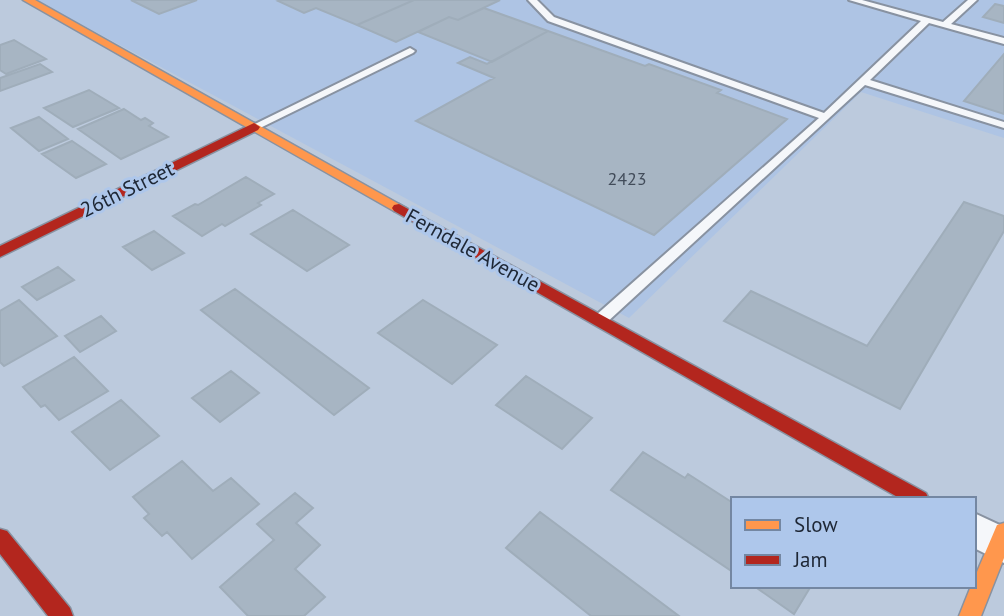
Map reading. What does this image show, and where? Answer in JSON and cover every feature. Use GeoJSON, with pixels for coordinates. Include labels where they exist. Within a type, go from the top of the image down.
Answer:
{"type":"FeatureCollection","features":[{"type":"Feature","properties":{"kind":"street","name":"Ferndale Avenue"},"geometry":{"type":"LineString","coordinates":[[28,0],[915,497]]}},
{"type":"Feature","properties":{"kind":"street","name":"26th Street"},"geometry":{"type":"LineString","coordinates":[[0,252],[254,127]]}},
{"type":"Feature","properties":{"kind":"street"},"geometry":{"type":"LineString","coordinates":[[970,616],[995,537]]}},
{"type":"Feature","properties":{"kind":"street"},"geometry":{"type":"LineString","coordinates":[[0,538],[62,616]]}},
{"type":"Feature","properties":{"kind":"lane"},"geometry":{"type":"LineString","coordinates":[[531,0],[551,19],[826,117]]}},
{"type":"Feature","properties":{"kind":"lane"},"geometry":{"type":"LineString","coordinates":[[853,0],[1004,41]]}},
{"type":"Feature","properties":{"kind":"lane"},"geometry":{"type":"LineString","coordinates":[[945,25],[973,0]]}},
{"type":"Feature","properties":{"kind":"lane"},"geometry":{"type":"LineString","coordinates":[[599,321],[826,117],[927,20]]}},
{"type":"Feature","properties":{"kind":"lane"},"geometry":{"type":"LineString","coordinates":[[254,127],[410,51]]}},
{"type":"Feature","properties":{"kind":"lane"},"geometry":{"type":"LineString","coordinates":[[864,80],[1004,125]]}},
{"type":"Feature","properties":{"kind":"shaded area"},"geometry":{"type":"Polygon","coordinates":[[[36,0],[1004,0],[1004,138],[861,92],[629,318],[36,0]]]}},
{"type":"Feature","properties":{"kind":"building"},"geometry":{"type":"Polygon","coordinates":[[[131,0],[197,0],[159,14],[131,0]]]}},
{"type":"Feature","properties":{"kind":"building"},"geometry":{"type":"Polygon","coordinates":[[[414,0],[357,25],[316,8],[304,13],[278,1],[414,0]]]}},
{"type":"Feature","properties":{"kind":"building"},"geometry":{"type":"Polygon","coordinates":[[[414,0],[500,0],[458,20],[449,17],[396,42],[357,25],[414,0]]]}},
{"type":"Feature","properties":{"kind":"building"},"geometry":{"type":"Polygon","coordinates":[[[995,4],[1004,6],[1004,23],[983,17],[995,4]]]}},
{"type":"Feature","properties":{"kind":"building"},"geometry":{"type":"Polygon","coordinates":[[[484,8],[548,31],[492,62],[418,32],[449,17],[458,20],[484,8]]]}},
{"type":"Feature","properties":{"kind":"building"},"geometry":{"type":"Polygon","coordinates":[[[548,31],[721,90],[717,93],[787,119],[654,235],[416,121],[494,78],[458,63],[470,57],[487,64],[548,31]]]}},
{"type":"Feature","properties":{"kind":"building"},"geometry":{"type":"Polygon","coordinates":[[[14,40],[46,59],[6,74],[0,70],[0,45],[14,40]]]}},
{"type":"Feature","properties":{"kind":"building"},"geometry":{"type":"Polygon","coordinates":[[[1004,54],[1004,114],[964,101],[1004,54]]]}},
{"type":"Feature","properties":{"kind":"building"},"geometry":{"type":"Polygon","coordinates":[[[40,64],[52,72],[0,91],[0,78],[40,64]]]}},
{"type":"Feature","properties":{"kind":"building"},"geometry":{"type":"Polygon","coordinates":[[[89,90],[119,108],[73,127],[44,108],[89,90]]]}},
{"type":"Feature","properties":{"kind":"building"},"geometry":{"type":"Polygon","coordinates":[[[124,109],[141,120],[145,118],[153,123],[149,126],[168,137],[121,159],[78,129],[124,109]]]}},
{"type":"Feature","properties":{"kind":"building"},"geometry":{"type":"Polygon","coordinates":[[[39,117],[68,139],[39,151],[11,128],[39,117]]]}},
{"type":"Feature","properties":{"kind":"building"},"geometry":{"type":"Polygon","coordinates":[[[72,141],[106,164],[76,178],[42,154],[72,141]]]}},
{"type":"Feature","properties":{"kind":"building"},"geometry":{"type":"Polygon","coordinates":[[[246,177],[274,194],[258,203],[261,205],[225,226],[222,224],[202,236],[173,216],[195,204],[198,205],[246,177]]]}},
{"type":"Feature","properties":{"kind":"building"},"geometry":{"type":"Polygon","coordinates":[[[964,202],[1004,216],[1004,231],[900,409],[724,321],[751,291],[867,346],[964,202]]]}},
{"type":"Feature","properties":{"kind":"building"},"geometry":{"type":"Polygon","coordinates":[[[293,210],[349,245],[307,271],[251,234],[293,210]]]}},
{"type":"Feature","properties":{"kind":"building"},"geometry":{"type":"Polygon","coordinates":[[[154,231],[184,253],[152,270],[123,247],[154,231]]]}},
{"type":"Feature","properties":{"kind":"building"},"geometry":{"type":"Polygon","coordinates":[[[58,267],[74,280],[37,300],[22,287],[58,267]]]}},
{"type":"Feature","properties":{"kind":"building"},"geometry":{"type":"Polygon","coordinates":[[[235,289],[369,388],[334,415],[201,310],[235,289]]]}},
{"type":"Feature","properties":{"kind":"building"},"geometry":{"type":"Polygon","coordinates":[[[19,300],[57,336],[4,366],[0,362],[0,311],[19,300]]]}},
{"type":"Feature","properties":{"kind":"building"},"geometry":{"type":"Polygon","coordinates":[[[423,300],[497,345],[452,384],[378,333],[423,300]]]}},
{"type":"Feature","properties":{"kind":"building"},"geometry":{"type":"Polygon","coordinates":[[[101,316],[116,331],[80,352],[65,336],[101,316]]]}},
{"type":"Feature","properties":{"kind":"building"},"geometry":{"type":"Polygon","coordinates":[[[74,357],[108,391],[59,420],[45,405],[41,407],[23,387],[74,357]]]}},
{"type":"Feature","properties":{"kind":"building"},"geometry":{"type":"Polygon","coordinates":[[[231,371],[259,393],[220,422],[192,398],[231,371]]]}},
{"type":"Feature","properties":{"kind":"building"},"geometry":{"type":"Polygon","coordinates":[[[526,376],[592,418],[562,449],[496,405],[526,376]]]}},
{"type":"Feature","properties":{"kind":"building"},"geometry":{"type":"Polygon","coordinates":[[[121,400],[159,436],[110,470],[72,432],[121,400]]]}},
{"type":"Feature","properties":{"kind":"building"},"geometry":{"type":"Polygon","coordinates":[[[643,452],[685,478],[688,474],[731,502],[731,571],[611,490],[643,452]]]}},
{"type":"Feature","properties":{"kind":"building"},"geometry":{"type":"Polygon","coordinates":[[[182,461],[213,491],[231,478],[259,504],[192,559],[167,532],[162,536],[144,518],[149,514],[133,497],[182,461]]]}},
{"type":"Feature","properties":{"kind":"building"},"geometry":{"type":"Polygon","coordinates":[[[295,493],[313,508],[296,523],[320,545],[295,569],[325,597],[304,616],[248,616],[220,587],[274,540],[257,524],[295,493]]]}},
{"type":"Feature","properties":{"kind":"building"},"geometry":{"type":"Polygon","coordinates":[[[540,512],[679,616],[591,616],[506,548],[540,512]]]}},
{"type":"Feature","properties":{"kind":"building"},"geometry":{"type":"Polygon","coordinates":[[[757,588],[810,588],[794,614],[757,588]]]}},
{"type":"Feature","properties":{"kind":"traffic: slow"},"geometry":{"type":"LineString","coordinates":[[28,0],[399,208]]}},
{"type":"Feature","properties":{"kind":"traffic: slow"},"geometry":{"type":"LineString","coordinates":[[970,616],[1004,532]]}},
{"type":"Feature","properties":{"kind":"traffic: jam"},"geometry":{"type":"LineString","coordinates":[[0,252],[254,127]]}},
{"type":"Feature","properties":{"kind":"traffic: jam"},"geometry":{"type":"LineString","coordinates":[[399,208],[915,497]]}},
{"type":"Feature","properties":{"kind":"traffic: jam"},"geometry":{"type":"LineString","coordinates":[[0,538],[62,616]]}}]}
